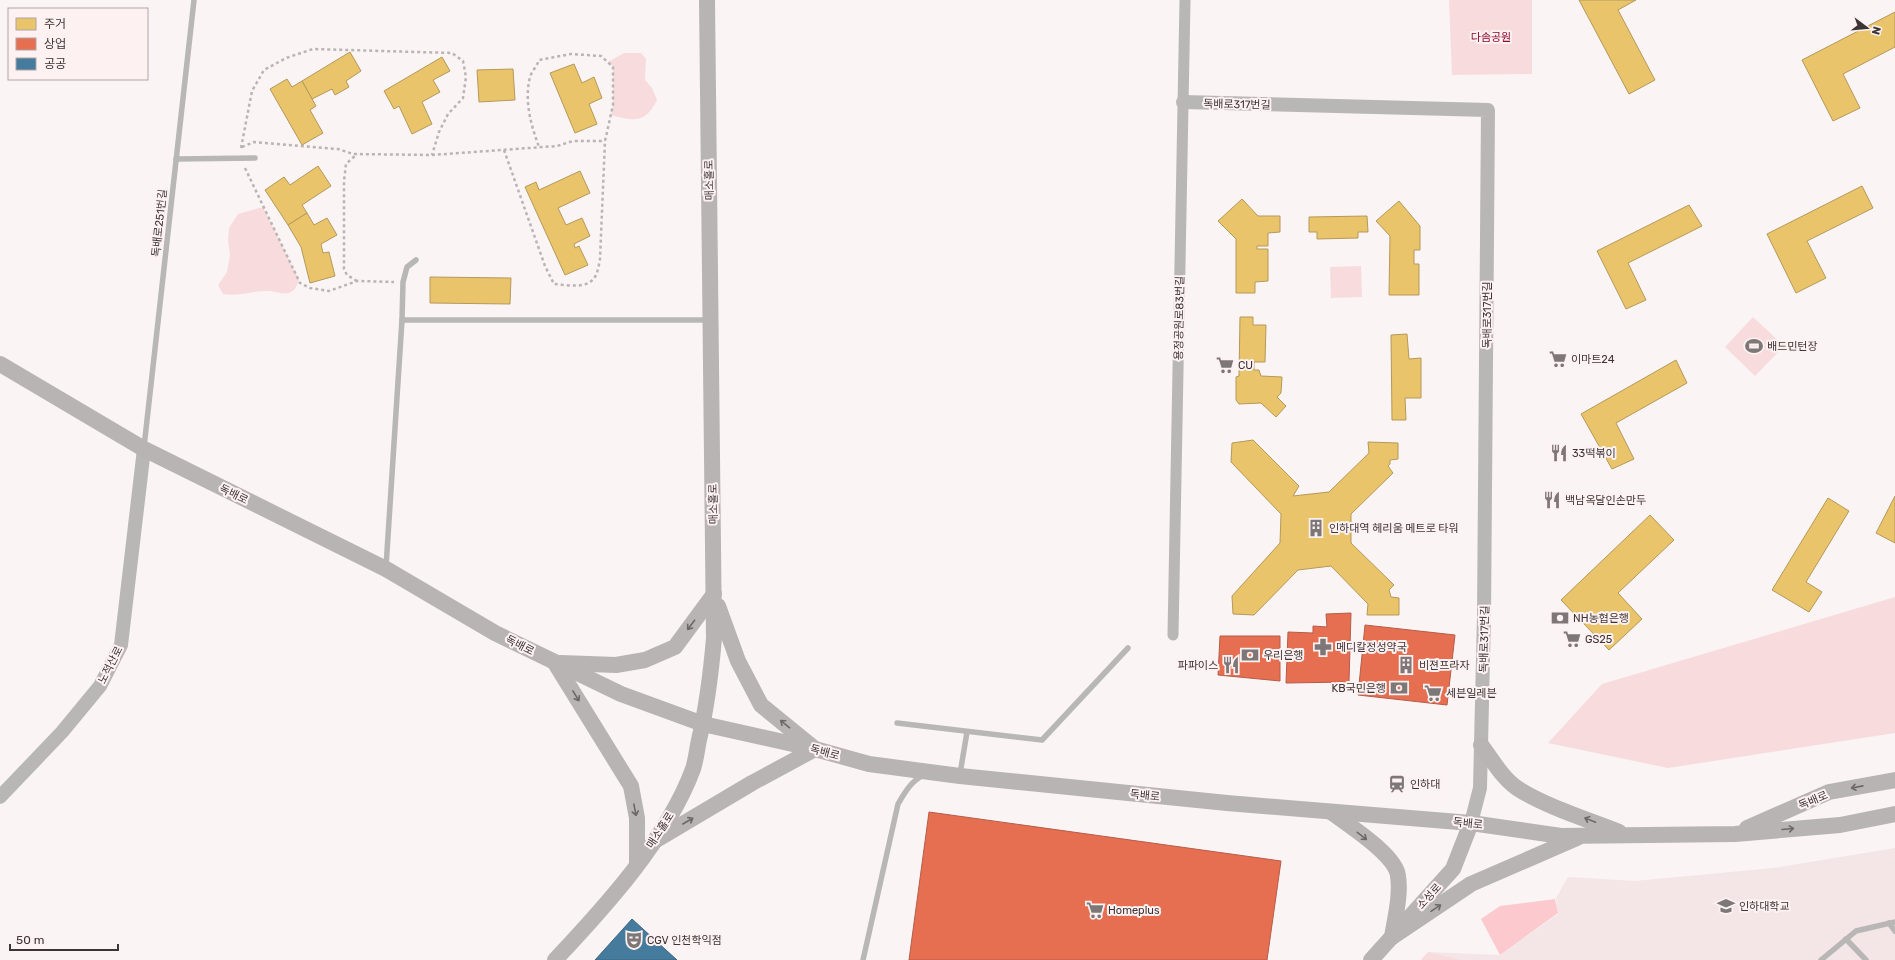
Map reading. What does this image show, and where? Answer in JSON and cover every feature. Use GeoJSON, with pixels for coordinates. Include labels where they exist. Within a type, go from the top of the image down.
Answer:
{"type":"FeatureCollection","features":[{"type":"Feature","properties":{"kind":"main road","name":"매소홀로"},"geometry":{"type":"LineString","coordinates":[[555,960],[592,920],[655,840],[672,812],[693,769],[710,683],[714,638],[714,594],[707,0]]}},
{"type":"Feature","properties":{"kind":"main road","name":"독배로"},"geometry":{"type":"LineString","coordinates":[[0,364],[144,449],[386,569],[495,632],[555,663],[621,694],[703,724],[815,749],[869,764],[960,776],[1227,803],[1471,823],[1561,836],[1735,834],[1840,825],[1895,814]]}},
{"type":"Feature","properties":{"kind":"main road"},"geometry":{"type":"LineString","coordinates":[[555,663],[616,665],[645,660],[674,647],[714,594]]}},
{"type":"Feature","properties":{"kind":"main road"},"geometry":{"type":"LineString","coordinates":[[655,840],[752,783],[815,749],[761,705],[738,661],[714,594]]}},
{"type":"Feature","properties":{"kind":"main road"},"geometry":{"type":"LineString","coordinates":[[555,663],[631,786],[637,818],[636,864]]}},
{"type":"Feature","properties":{"kind":"main road"},"geometry":{"type":"LineString","coordinates":[[1481,745],[1502,773],[1516,787],[1542,801],[1626,835]]}},
{"type":"Feature","properties":{"kind":"main road","name":"독배로"},"geometry":{"type":"LineString","coordinates":[[1735,834],[1829,792],[1895,780]]}},
{"type":"Feature","properties":{"kind":"main road"},"geometry":{"type":"LineString","coordinates":[[1331,812],[1384,853],[1395,865],[1398,876],[1398,897],[1392,937]]}},
{"type":"Feature","properties":{"kind":"main road","name":"소성로"},"geometry":{"type":"LineString","coordinates":[[1371,960],[1453,869],[1471,823]]}},
{"type":"Feature","properties":{"kind":"main road"},"geometry":{"type":"LineString","coordinates":[[1392,937],[1471,884],[1583,836]]}},
{"type":"Feature","properties":{"kind":"street","name":"용정공원로83번길"},"geometry":{"type":"LineString","coordinates":[[1174,635],[1185,0]]}},
{"type":"Feature","properties":{"kind":"street","name":"독배로317번길"},"geometry":{"type":"LineString","coordinates":[[1183,102],[1488,110],[1484,616],[1480,788],[1471,823]]}},
{"type":"Feature","properties":{"kind":"street","name":"노적산로"},"geometry":{"type":"LineString","coordinates":[[0,797],[62,732],[100,686],[121,645],[144,449]]}},
{"type":"Feature","properties":{"kind":"lane","name":"독배로251번길"},"geometry":{"type":"LineString","coordinates":[[144,449],[194,0]]}},
{"type":"Feature","properties":{"kind":"lane"},"geometry":{"type":"LineString","coordinates":[[176,159],[255,158]]}},
{"type":"Feature","properties":{"kind":"lane"},"geometry":{"type":"LineString","coordinates":[[386,569],[402,320],[403,282],[407,267],[416,260]]}},
{"type":"Feature","properties":{"kind":"lane"},"geometry":{"type":"LineString","coordinates":[[402,320],[711,320]]}},
{"type":"Feature","properties":{"kind":"lane"},"geometry":{"type":"LineString","coordinates":[[897,723],[1042,740],[1088,689],[1128,648]]}},
{"type":"Feature","properties":{"kind":"lane"},"geometry":{"type":"LineString","coordinates":[[960,776],[967,732]]}},
{"type":"Feature","properties":{"kind":"lane"},"geometry":{"type":"LineString","coordinates":[[863,960],[898,804],[916,779],[931,772]]}},
{"type":"Feature","properties":{"kind":"lane"},"geometry":{"type":"LineString","coordinates":[[1821,960],[1856,930],[1895,922]]}},
{"type":"Feature","properties":{"kind":"lane"},"geometry":{"type":"LineString","coordinates":[[1888,923],[1895,931]]}},
{"type":"Feature","properties":{"kind":"lane"},"geometry":{"type":"LineString","coordinates":[[1846,939],[1866,960]]}},
{"type":"Feature","properties":{"kind":"path"},"geometry":{"type":"LineString","coordinates":[[403,282],[357,281],[329,291],[310,288],[300,283],[240,158],[252,91],[264,70],[286,58],[312,49],[452,53],[463,61],[466,77],[463,98],[448,114],[439,132],[432,155]]}},
{"type":"Feature","properties":{"kind":"path"},"geometry":{"type":"LineString","coordinates":[[504,150],[545,266],[554,284],[573,286],[587,284],[596,276],[600,259],[605,141],[613,106],[613,67],[601,56],[571,54],[539,60],[531,76],[527,104],[530,124],[538,147]]}},
{"type":"Feature","properties":{"kind":"path"},"geometry":{"type":"LineString","coordinates":[[242,148],[254,142],[338,149],[357,154],[432,155],[557,146],[573,141],[605,141]]}},
{"type":"Feature","properties":{"kind":"path"},"geometry":{"type":"LineString","coordinates":[[357,154],[346,164],[344,180],[344,269],[347,274],[357,281]]}},
{"type":"Feature","properties":{"kind":"shaded area","name":"인하대학교"},"geometry":{"type":"Polygon","coordinates":[[[1895,848],[1895,960],[1421,960],[1428,952],[1500,955],[1558,914],[1556,898],[1568,877],[1635,881],[1773,868],[1895,848]]]}},
{"type":"Feature","properties":{"kind":"shaded area"},"geometry":{"type":"Polygon","coordinates":[[[1555,899],[1558,913],[1500,955],[1481,919],[1500,906],[1555,899]]]}},
{"type":"Feature","properties":{"kind":"green space","name":"다솜공원"},"geometry":{"type":"Polygon","coordinates":[[[1449,0],[1532,0],[1532,74],[1452,75],[1449,0]]]}},
{"type":"Feature","properties":{"kind":"green space"},"geometry":{"type":"Polygon","coordinates":[[[624,53],[641,53],[646,59],[645,80],[652,88],[657,100],[653,108],[648,113],[638,119],[626,119],[611,115],[613,105],[613,67],[608,62],[624,53]]]}},
{"type":"Feature","properties":{"kind":"green space"},"geometry":{"type":"Polygon","coordinates":[[[263,207],[299,280],[296,287],[293,291],[285,294],[272,291],[263,291],[235,295],[223,294],[218,285],[227,272],[230,255],[228,241],[229,228],[238,214],[263,207]]]}},
{"type":"Feature","properties":{"kind":"green space"},"geometry":{"type":"Polygon","coordinates":[[[1361,266],[1362,297],[1331,298],[1330,267],[1361,266]]]}},
{"type":"Feature","properties":{"kind":"green space","name":"배드민턴장"},"geometry":{"type":"Polygon","coordinates":[[[1753,317],[1784,346],[1755,376],[1725,347],[1753,317]]]}},
{"type":"Feature","properties":{"kind":"green space"},"geometry":{"type":"Polygon","coordinates":[[[1895,597],[1895,733],[1668,768],[1548,743],[1602,684],[1895,597]]]}},
{"type":"Feature","properties":{"kind":"green space"},"geometry":{"type":"Polygon","coordinates":[[[1428,952],[1460,960],[1421,960],[1428,952]]]}},
{"type":"Feature","properties":{"kind":"building: 주거"},"geometry":{"type":"Polygon","coordinates":[[[1579,0],[1636,0],[1618,10],[1655,80],[1629,94],[1579,0]]]}},
{"type":"Feature","properties":{"kind":"building: 주거"},"geometry":{"type":"Polygon","coordinates":[[[1895,12],[1895,47],[1843,74],[1860,108],[1833,121],[1802,60],[1895,12]]]}},
{"type":"Feature","properties":{"kind":"building: 주거"},"geometry":{"type":"Polygon","coordinates":[[[350,52],[361,71],[346,81],[349,87],[335,95],[332,89],[312,99],[302,81],[350,52]]]}},
{"type":"Feature","properties":{"kind":"building: 주거"},"geometry":{"type":"Polygon","coordinates":[[[442,57],[450,71],[433,80],[440,92],[422,102],[432,124],[412,134],[399,106],[394,109],[384,91],[442,57]]]}},
{"type":"Feature","properties":{"kind":"building: 주거"},"geometry":{"type":"Polygon","coordinates":[[[574,64],[582,83],[594,77],[602,98],[589,104],[597,124],[575,133],[550,73],[574,64]]]}},
{"type":"Feature","properties":{"kind":"building: 주거"},"geometry":{"type":"Polygon","coordinates":[[[513,69],[515,100],[479,102],[477,70],[513,69]]]}},
{"type":"Feature","properties":{"kind":"building: 주거"},"geometry":{"type":"Polygon","coordinates":[[[287,79],[292,87],[302,81],[316,106],[310,110],[323,133],[302,145],[270,89],[287,79]]]}},
{"type":"Feature","properties":{"kind":"building: 주거"},"geometry":{"type":"Polygon","coordinates":[[[318,166],[331,186],[302,205],[307,213],[288,225],[265,190],[284,177],[290,185],[318,166]]]}},
{"type":"Feature","properties":{"kind":"building: 주거"},"geometry":{"type":"Polygon","coordinates":[[[580,171],[590,193],[558,208],[566,225],[582,218],[590,236],[574,244],[575,248],[579,246],[588,265],[565,275],[525,187],[536,182],[539,190],[580,171]]]}},
{"type":"Feature","properties":{"kind":"building: 주거"},"geometry":{"type":"Polygon","coordinates":[[[1862,186],[1873,208],[1807,241],[1826,278],[1796,293],[1767,234],[1862,186]]]}},
{"type":"Feature","properties":{"kind":"building: 주거"},"geometry":{"type":"Polygon","coordinates":[[[1242,199],[1258,216],[1280,216],[1280,232],[1268,233],[1268,246],[1257,246],[1257,249],[1268,249],[1268,281],[1255,282],[1255,293],[1236,293],[1236,239],[1218,221],[1242,199]]]}},
{"type":"Feature","properties":{"kind":"building: 주거"},"geometry":{"type":"Polygon","coordinates":[[[1399,201],[1420,226],[1420,250],[1414,250],[1414,264],[1419,264],[1419,295],[1389,295],[1390,236],[1376,221],[1399,201]]]}},
{"type":"Feature","properties":{"kind":"building: 주거"},"geometry":{"type":"Polygon","coordinates":[[[1689,205],[1702,226],[1628,263],[1646,300],[1626,309],[1597,251],[1689,205]]]}},
{"type":"Feature","properties":{"kind":"building: 주거"},"geometry":{"type":"Polygon","coordinates":[[[307,213],[314,225],[327,218],[337,235],[321,244],[323,253],[329,252],[335,276],[310,283],[301,247],[288,225],[307,213]]]}},
{"type":"Feature","properties":{"kind":"building: 주거"},"geometry":{"type":"Polygon","coordinates":[[[1367,216],[1368,232],[1358,232],[1358,238],[1317,239],[1317,232],[1309,232],[1309,217],[1367,216]]]}},
{"type":"Feature","properties":{"kind":"building: 주거"},"geometry":{"type":"Polygon","coordinates":[[[430,277],[511,278],[510,304],[430,303],[430,277]]]}},
{"type":"Feature","properties":{"kind":"building: 주거"},"geometry":{"type":"Polygon","coordinates":[[[1240,317],[1253,317],[1253,325],[1266,325],[1265,362],[1254,362],[1254,370],[1259,370],[1261,376],[1282,377],[1281,393],[1277,397],[1286,406],[1276,417],[1261,403],[1239,404],[1236,400],[1236,377],[1239,376],[1240,317]]]}},
{"type":"Feature","properties":{"kind":"building: 주거"},"geometry":{"type":"Polygon","coordinates":[[[1407,334],[1409,359],[1421,358],[1421,398],[1405,398],[1406,420],[1392,420],[1391,335],[1407,334]]]}},
{"type":"Feature","properties":{"kind":"building: 주거"},"geometry":{"type":"Polygon","coordinates":[[[1676,360],[1687,383],[1616,423],[1634,459],[1612,469],[1581,414],[1676,360]]]}},
{"type":"Feature","properties":{"kind":"building: 주거","name":"인하대역 헤리움 메트로 타워"},"geometry":{"type":"Polygon","coordinates":[[[1253,440],[1299,486],[1293,496],[1329,492],[1369,453],[1368,442],[1398,443],[1398,459],[1390,460],[1390,464],[1388,466],[1393,473],[1351,514],[1351,543],[1394,585],[1389,590],[1391,597],[1399,598],[1399,615],[1367,615],[1368,604],[1331,566],[1298,570],[1254,615],[1233,614],[1232,596],[1280,543],[1281,514],[1231,462],[1232,443],[1253,440]]]}},
{"type":"Feature","properties":{"kind":"building: 주거"},"geometry":{"type":"Polygon","coordinates":[[[1895,496],[1895,543],[1876,533],[1895,496]]]}},
{"type":"Feature","properties":{"kind":"building: 주거"},"geometry":{"type":"Polygon","coordinates":[[[1828,498],[1849,511],[1806,582],[1822,592],[1809,612],[1772,590],[1828,498]]]}},
{"type":"Feature","properties":{"kind":"building: 주거"},"geometry":{"type":"Polygon","coordinates":[[[1650,515],[1674,540],[1618,593],[1642,619],[1609,650],[1561,600],[1650,515]]]}},
{"type":"Feature","properties":{"kind":"building: 상업"},"geometry":{"type":"Polygon","coordinates":[[[1351,613],[1349,682],[1286,683],[1288,632],[1313,633],[1313,626],[1327,627],[1326,614],[1351,613]]]}},
{"type":"Feature","properties":{"kind":"building: 상업","name":"비젼프라자"},"geometry":{"type":"Polygon","coordinates":[[[1365,625],[1455,635],[1447,705],[1358,695],[1365,625]]]}},
{"type":"Feature","properties":{"kind":"building: 상업"},"geometry":{"type":"Polygon","coordinates":[[[1220,636],[1280,636],[1280,681],[1218,675],[1220,636]]]}},
{"type":"Feature","properties":{"kind":"building: 상업","name":"Homeplus"},"geometry":{"type":"Polygon","coordinates":[[[929,812],[1281,861],[1267,960],[909,960],[929,812]]]}},
{"type":"Feature","properties":{"kind":"building: 공공","name":"CGV 인천학익점"},"geometry":{"type":"Polygon","coordinates":[[[632,919],[677,960],[595,960],[632,919]]]}},
{"type":"Feature","properties":{"kind":"place","name":"배드민턴장"},"geometry":{"type":"Point","coordinates":[1754,346]}},
{"type":"Feature","properties":{"kind":"place","name":"이마트24"},"geometry":{"type":"Point","coordinates":[1558,359]}},
{"type":"Feature","properties":{"kind":"place","name":"CU"},"geometry":{"type":"Point","coordinates":[1225,365]}},
{"type":"Feature","properties":{"kind":"place","name":"33떡볶이"},"geometry":{"type":"Point","coordinates":[1559,453]}},
{"type":"Feature","properties":{"kind":"place","name":"백남옥달인손만두"},"geometry":{"type":"Point","coordinates":[1552,500]}},
{"type":"Feature","properties":{"kind":"place","name":"인하대역 헤리움 메트로 타워"},"geometry":{"type":"Point","coordinates":[1316,528]}},
{"type":"Feature","properties":{"kind":"place","name":"NH농협은행"},"geometry":{"type":"Point","coordinates":[1560,618]}},
{"type":"Feature","properties":{"kind":"place","name":"GS25"},"geometry":{"type":"Point","coordinates":[1572,639]}},
{"type":"Feature","properties":{"kind":"place","name":"메디칼정성약국"},"geometry":{"type":"Point","coordinates":[1323,647]}},
{"type":"Feature","properties":{"kind":"place","name":"우리은행"},"geometry":{"type":"Point","coordinates":[1250,655]}},
{"type":"Feature","properties":{"kind":"place","name":"파파이스"},"geometry":{"type":"Point","coordinates":[1231,665]}},
{"type":"Feature","properties":{"kind":"place","name":"비젼프라자"},"geometry":{"type":"Point","coordinates":[1406,665]}},
{"type":"Feature","properties":{"kind":"place","name":"KB국민은행"},"geometry":{"type":"Point","coordinates":[1399,688]}},
{"type":"Feature","properties":{"kind":"place","name":"세븐일레븐"},"geometry":{"type":"Point","coordinates":[1433,693]}},
{"type":"Feature","properties":{"kind":"place","name":"인하대"},"geometry":{"type":"Point","coordinates":[1397,784]}},
{"type":"Feature","properties":{"kind":"place","name":"인하대학교"},"geometry":{"type":"Point","coordinates":[1726,906]}},
{"type":"Feature","properties":{"kind":"place","name":"Homeplus"},"geometry":{"type":"Point","coordinates":[1095,910]}},
{"type":"Feature","properties":{"kind":"place","name":"CGV 인천학익점"},"geometry":{"type":"Point","coordinates":[634,940]}}]}
